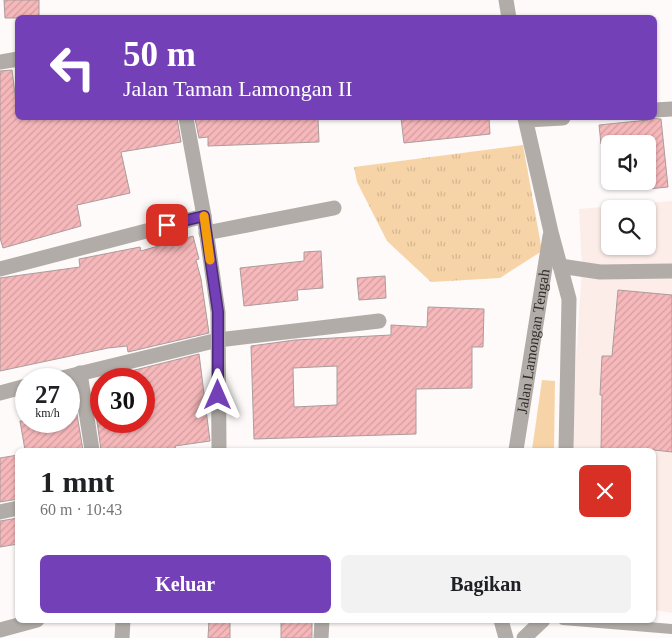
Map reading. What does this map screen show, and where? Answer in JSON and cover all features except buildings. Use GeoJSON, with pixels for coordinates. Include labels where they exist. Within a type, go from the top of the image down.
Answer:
{"type":"FeatureCollection","features":[{"type":"Feature","properties":{"kind":"street"},"geometry":{"type":"LineString","coordinates":[[506,0],[508,15]]}},
{"type":"Feature","properties":{"kind":"street"},"geometry":{"type":"LineString","coordinates":[[0,62],[15,60]]}},
{"type":"Feature","properties":{"kind":"street"},"geometry":{"type":"LineString","coordinates":[[657,110],[672,109]]}},
{"type":"Feature","properties":{"kind":"street"},"geometry":{"type":"LineString","coordinates":[[186,120],[204,216],[218,312],[218,448]]}},
{"type":"Feature","properties":{"kind":"street","name":"Jalan Lamongan Tengah"},"geometry":{"type":"LineString","coordinates":[[526,120],[551,232],[569,299],[566,448]]}},
{"type":"Feature","properties":{"kind":"street"},"geometry":{"type":"LineString","coordinates":[[206,233],[334,208]]}},
{"type":"Feature","properties":{"kind":"street"},"geometry":{"type":"LineString","coordinates":[[0,268],[204,216]]}},
{"type":"Feature","properties":{"kind":"street","name":"Jalan Lamongan Tengah"},"geometry":{"type":"LineString","coordinates":[[516,448],[551,232]]}},
{"type":"Feature","properties":{"kind":"street"},"geometry":{"type":"LineString","coordinates":[[560,266],[600,272],[672,271]]}},
{"type":"Feature","properties":{"kind":"street"},"geometry":{"type":"LineString","coordinates":[[92,448],[80,373],[218,340],[379,321]]}},
{"type":"Feature","properties":{"kind":"street"},"geometry":{"type":"LineString","coordinates":[[0,393],[15,389]]}},
{"type":"Feature","properties":{"kind":"street"},"geometry":{"type":"LineString","coordinates":[[0,512],[15,509]]}},
{"type":"Feature","properties":{"kind":"street"},"geometry":{"type":"LineString","coordinates":[[0,630],[26,623]]}},
{"type":"Feature","properties":{"kind":"street"},"geometry":{"type":"LineString","coordinates":[[122,638],[123,623]]}},
{"type":"Feature","properties":{"kind":"street"},"geometry":{"type":"LineString","coordinates":[[321,638],[322,623]]}},
{"type":"Feature","properties":{"kind":"street"},"geometry":{"type":"LineString","coordinates":[[502,623],[506,638]]}},
{"type":"Feature","properties":{"kind":"street"},"geometry":{"type":"LineString","coordinates":[[524,638],[540,623]]}},
{"type":"Feature","properties":{"kind":"lane"},"geometry":{"type":"LineString","coordinates":[[599,623],[672,629]]}},
{"type":"Feature","properties":{"kind":"shaded area"},"geometry":{"type":"Polygon","coordinates":[[[672,201],[672,613],[656,610],[656,448],[574,448],[573,406],[582,268],[579,209],[601,207],[601,255],[656,255],[656,202],[672,201]]]}},
{"type":"Feature","properties":{"kind":"green space"},"geometry":{"type":"Polygon","coordinates":[[[523,145],[542,251],[500,278],[431,282],[387,241],[357,182],[354,167],[523,145]]]}},
{"type":"Feature","properties":{"kind":"green space"},"geometry":{"type":"Polygon","coordinates":[[[542,380],[555,381],[554,448],[532,448],[542,380]]]}},
{"type":"Feature","properties":{"kind":"slow traffic"},"geometry":{"type":"LineString","coordinates":[[204,216],[210,260]]}},
{"type":"Feature","properties":{"kind":"route"},"geometry":{"type":"LineString","coordinates":[[167,225],[204,216],[218,312],[218,395]]}}]}
